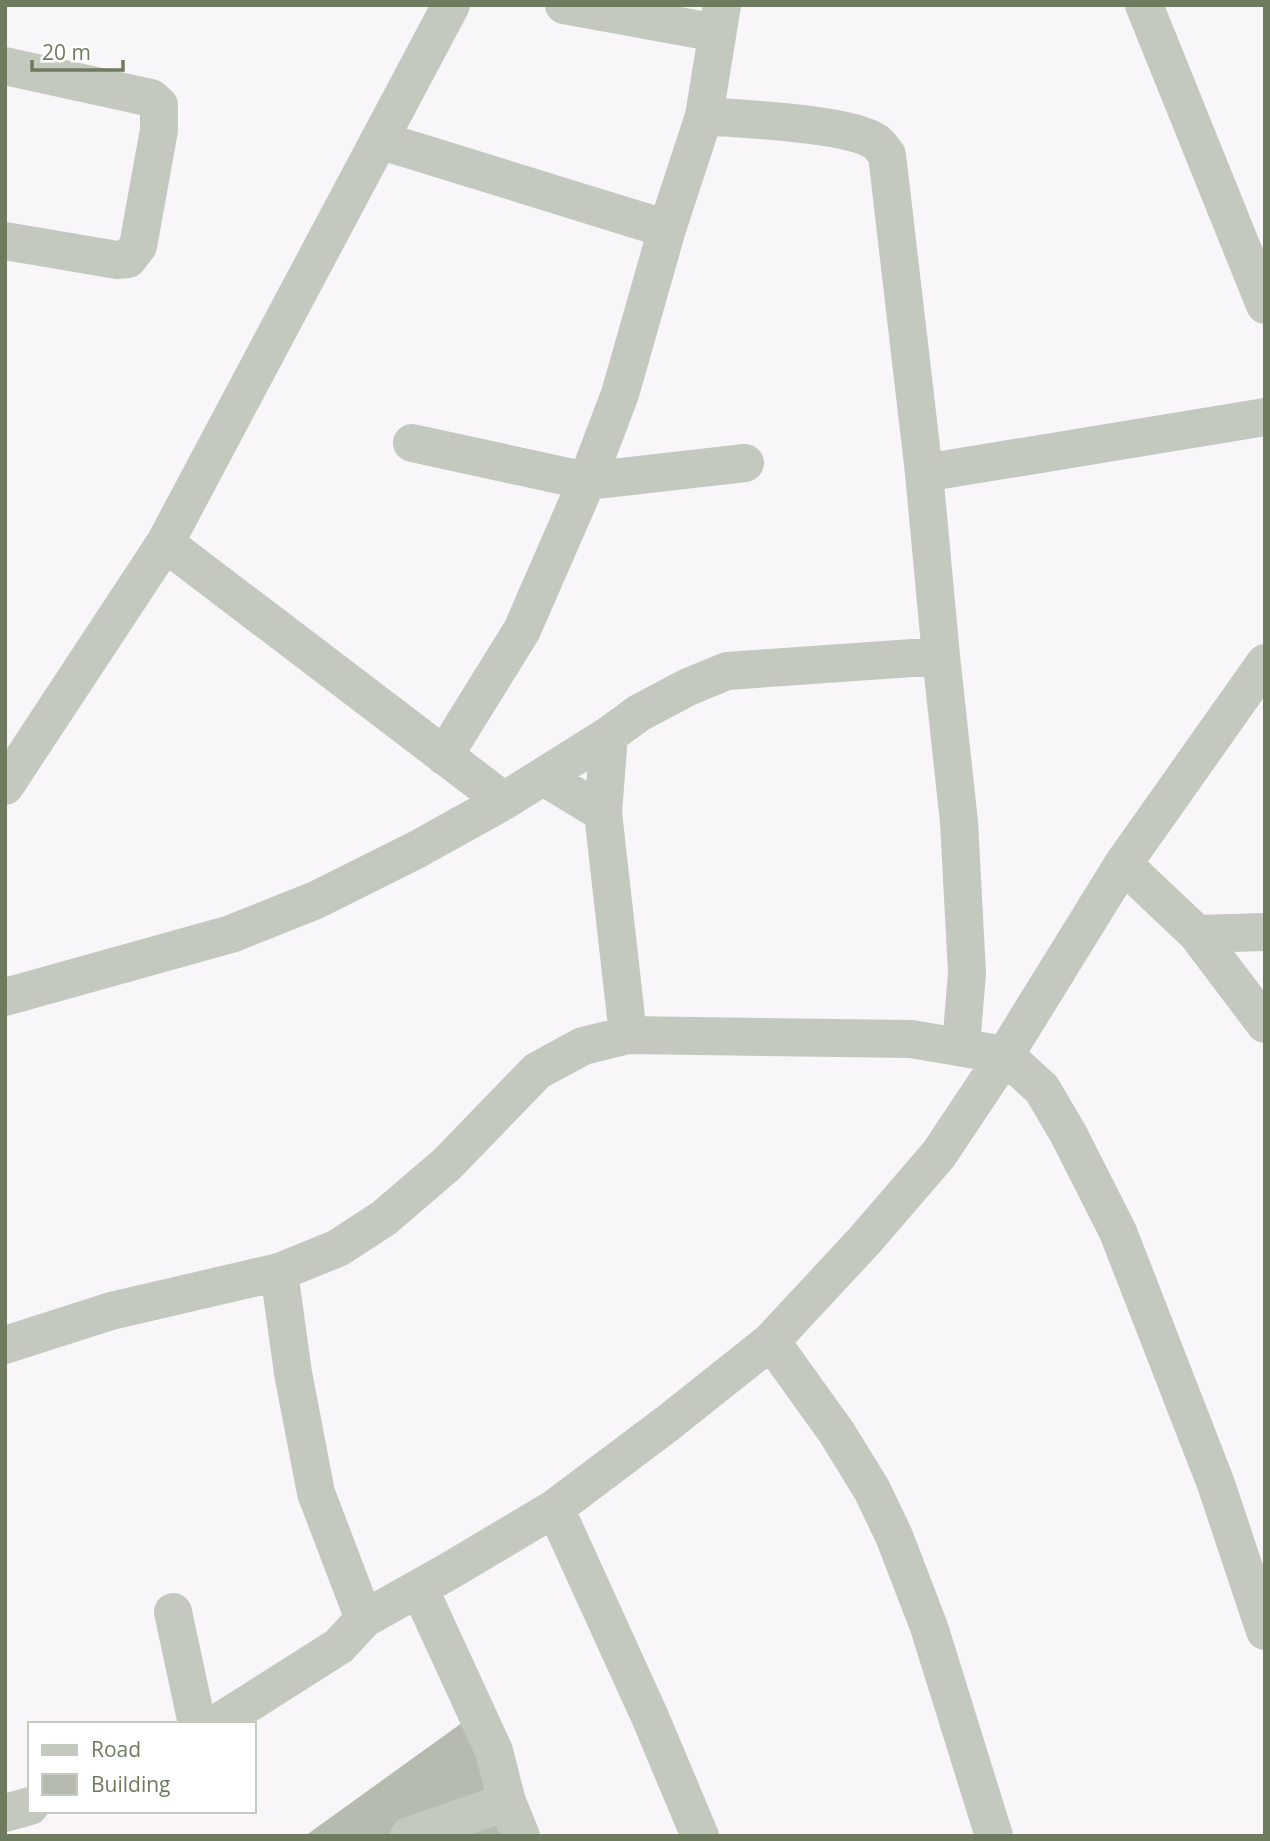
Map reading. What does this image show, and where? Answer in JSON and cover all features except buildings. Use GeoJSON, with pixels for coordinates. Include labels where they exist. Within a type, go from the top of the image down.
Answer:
{"type":"FeatureCollection","features":[{"type":"Feature","properties":{"kind":"street"},"geometry":{"type":"LineString","coordinates":[[5,786],[20,736],[165,543],[451,5]]}},
{"type":"Feature","properties":{"kind":"street"},"geometry":{"type":"LineString","coordinates":[[444,756],[522,630],[587,481],[620,394],[667,229],[704,116],[719,19],[564,5]]}},
{"type":"Feature","properties":{"kind":"street"},"geometry":{"type":"LineString","coordinates":[[1144,5],[1265,305]]}},
{"type":"Feature","properties":{"kind":"street"},"geometry":{"type":"LineString","coordinates":[[5,66],[151,97],[159,105],[159,130],[138,246],[128,258],[117,260],[5,242]]}},
{"type":"Feature","properties":{"kind":"street"},"geometry":{"type":"LineString","coordinates":[[704,116],[855,133],[877,143],[887,155],[925,473],[959,822],[967,973],[961,1046]]}},
{"type":"Feature","properties":{"kind":"street"},"geometry":{"type":"LineString","coordinates":[[379,140],[667,229]]}},
{"type":"Feature","properties":{"kind":"street"},"geometry":{"type":"LineString","coordinates":[[925,473],[1265,417]]}},
{"type":"Feature","properties":{"kind":"street"},"geometry":{"type":"LineString","coordinates":[[412,443],[587,481],[745,463]]}},
{"type":"Feature","properties":{"kind":"street"},"geometry":{"type":"LineString","coordinates":[[165,543],[504,801]]}},
{"type":"Feature","properties":{"kind":"street"},"geometry":{"type":"LineString","coordinates":[[5,997],[231,934],[316,900],[416,850],[504,801],[639,713],[688,687],[727,671],[941,656]]}},
{"type":"Feature","properties":{"kind":"street"},"geometry":{"type":"LineString","coordinates":[[219,1722],[339,1646],[364,1619],[555,1508],[771,1341],[865,1240],[939,1154],[1005,1055],[1123,864],[1265,663]]}},
{"type":"Feature","properties":{"kind":"street"},"geometry":{"type":"LineString","coordinates":[[609,735],[603,813],[628,1035]]}},
{"type":"Feature","properties":{"kind":"street"},"geometry":{"type":"LineString","coordinates":[[544,777],[603,813]]}},
{"type":"Feature","properties":{"kind":"street"},"geometry":{"type":"LineString","coordinates":[[1123,864],[1197,934],[1265,1024]]}},
{"type":"Feature","properties":{"kind":"street"},"geometry":{"type":"LineString","coordinates":[[1197,934],[1265,932]]}},
{"type":"Feature","properties":{"kind":"street"},"geometry":{"type":"LineString","coordinates":[[5,1345],[111,1311],[279,1272],[338,1248],[384,1218],[447,1164],[537,1071],[583,1046],[628,1035],[911,1039],[1005,1055],[1042,1089],[1069,1135],[1118,1232],[1216,1484],[1265,1631]]}},
{"type":"Feature","properties":{"kind":"street"},"geometry":{"type":"LineString","coordinates":[[279,1272],[293,1373],[316,1493],[364,1619]]}},
{"type":"Feature","properties":{"kind":"street"},"geometry":{"type":"LineString","coordinates":[[771,1341],[837,1433],[872,1490],[894,1536],[929,1627],[994,1836]]}},
{"type":"Feature","properties":{"kind":"street"},"geometry":{"type":"LineString","coordinates":[[555,1508],[650,1717],[700,1836]]}},
{"type":"Feature","properties":{"kind":"street"},"geometry":{"type":"LineString","coordinates":[[409,1836],[514,1819],[494,1751],[419,1588]]}},
{"type":"Feature","properties":{"kind":"street"},"geometry":{"type":"LineString","coordinates":[[173,1612],[197,1722]]}},
{"type":"Feature","properties":{"kind":"street"},"geometry":{"type":"LineString","coordinates":[[5,1814],[28,1807]]}}]}
